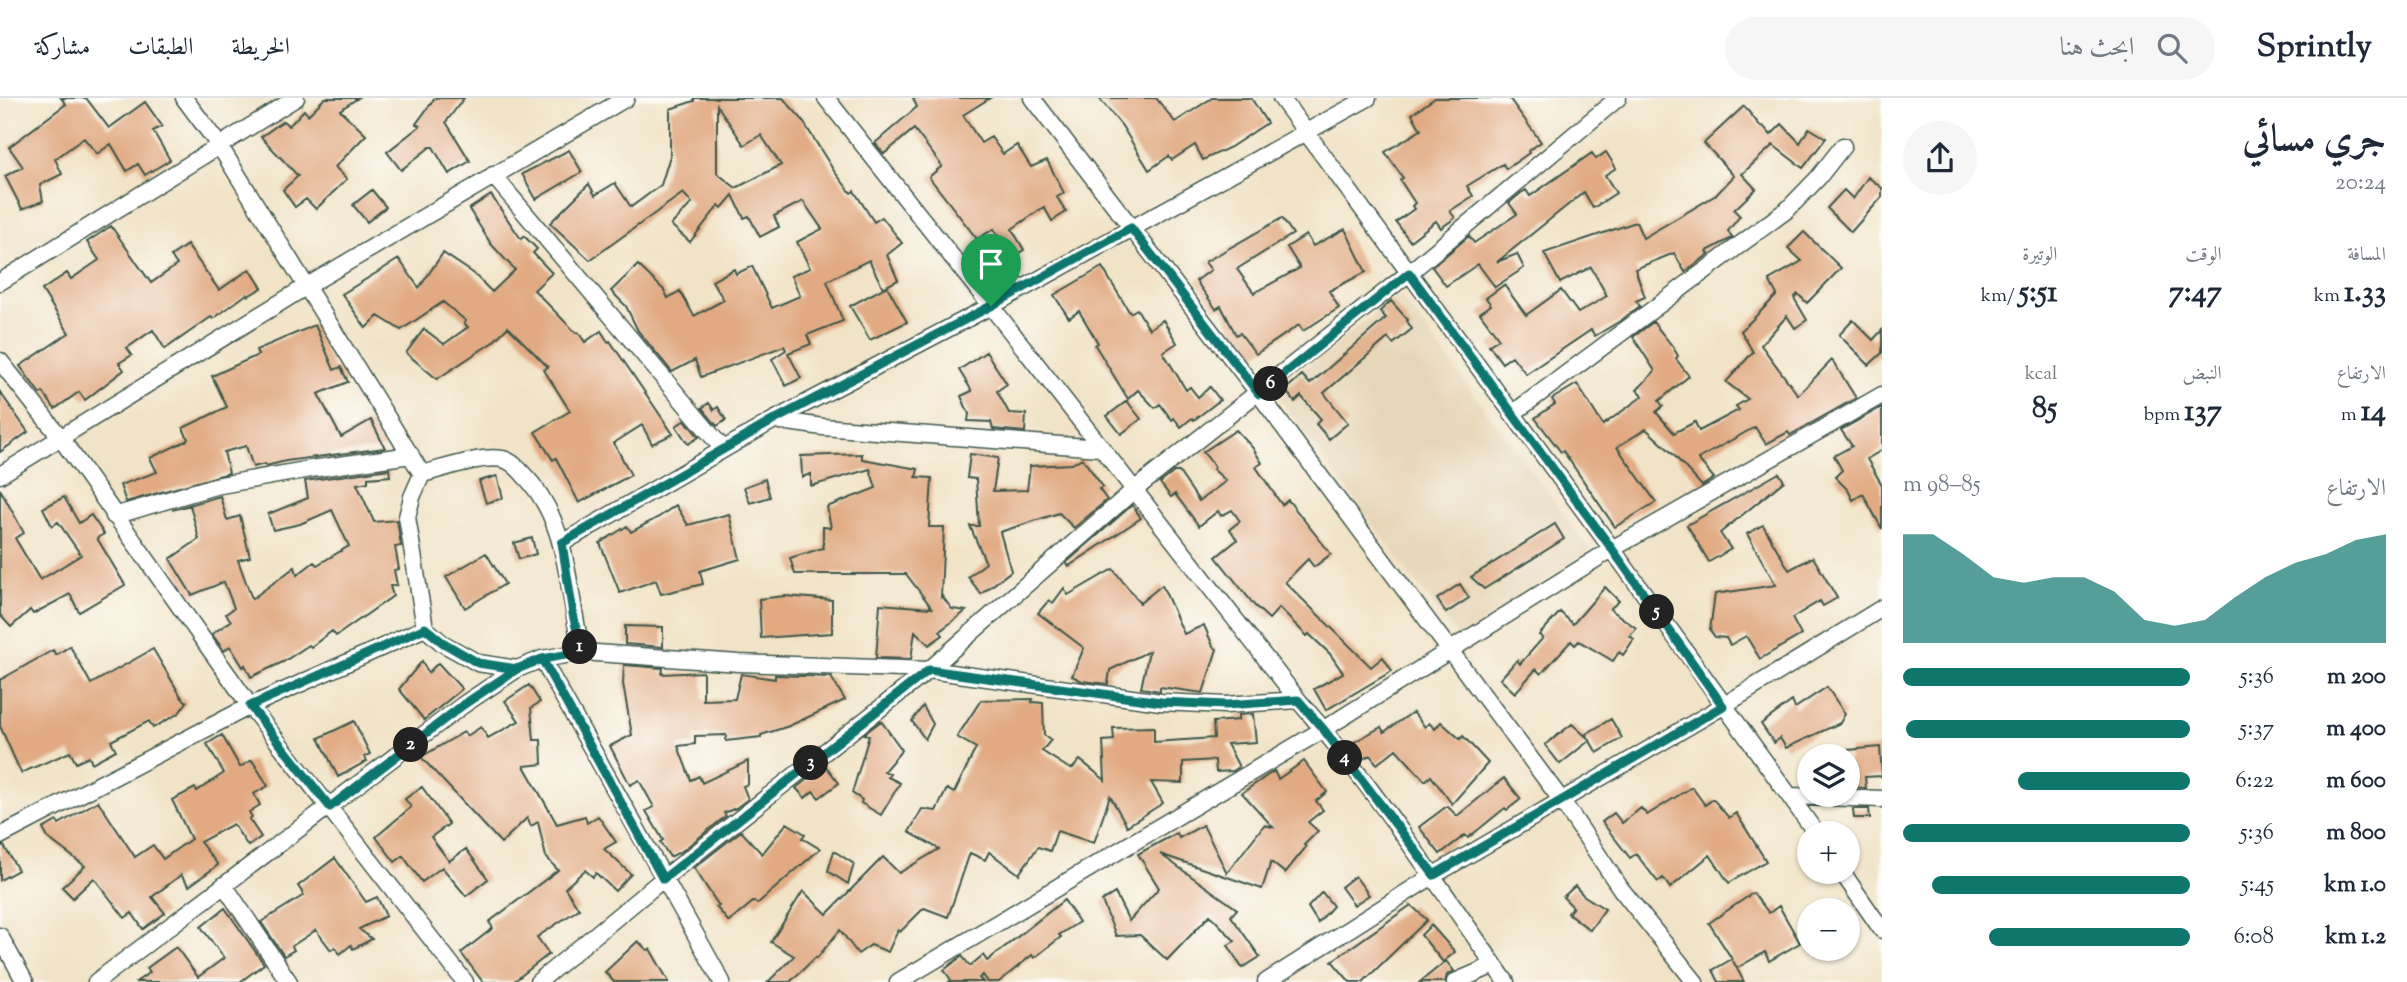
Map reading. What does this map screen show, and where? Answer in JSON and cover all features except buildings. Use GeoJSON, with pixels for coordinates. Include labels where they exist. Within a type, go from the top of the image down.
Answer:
{"type":"FeatureCollection","features":[{"type":"Feature","properties":{"kind":"street"},"geometry":{"type":"LineString","coordinates":[[184,98],[219,145],[422,474]]}},
{"type":"Feature","properties":{"kind":"street"},"geometry":{"type":"LineString","coordinates":[[0,282],[296,98]]}},
{"type":"Feature","properties":{"kind":"street"},"geometry":{"type":"LineString","coordinates":[[0,475],[307,286],[626,98]]}},
{"type":"Feature","properties":{"kind":"street"},"geometry":{"type":"LineString","coordinates":[[826,98],[1324,730],[1434,875],[1506,982]]}},
{"type":"Feature","properties":{"kind":"street"},"geometry":{"type":"LineString","coordinates":[[1032,98],[1259,394],[1562,801],[1621,889],[1695,982]]}},
{"type":"Feature","properties":{"kind":"street"},"geometry":{"type":"LineString","coordinates":[[1281,98],[1808,821]]}},
{"type":"Feature","properties":{"kind":"street"},"geometry":{"type":"LineString","coordinates":[[562,543],[774,420],[991,306],[1368,98]]}},
{"type":"Feature","properties":{"kind":"street"},"geometry":{"type":"LineString","coordinates":[[538,982],[663,879],[929,670],[1134,490],[1409,273],[1618,98]]}},
{"type":"Feature","properties":{"kind":"street"},"geometry":{"type":"LineString","coordinates":[[1512,414],[1788,209],[1818,178],[1843,146]]}},
{"type":"Feature","properties":{"kind":"street"},"geometry":{"type":"LineString","coordinates":[[493,175],[723,449]]}},
{"type":"Feature","properties":{"kind":"street"},"geometry":{"type":"LineString","coordinates":[[0,360],[60,437],[250,706],[465,982]]}},
{"type":"Feature","properties":{"kind":"street"},"geometry":{"type":"LineString","coordinates":[[898,982],[1324,730],[1612,549],[1882,395]]}},
{"type":"Feature","properties":{"kind":"street"},"geometry":{"type":"LineString","coordinates":[[774,420],[837,428],[1100,448]]}},
{"type":"Feature","properties":{"kind":"street"},"geometry":{"type":"LineString","coordinates":[[114,516],[215,486],[312,469],[411,456]]}},
{"type":"Feature","properties":{"kind":"street"},"geometry":{"type":"LineString","coordinates":[[422,474],[469,461],[502,458],[515,465],[528,479],[555,524],[562,543],[582,652]]}},
{"type":"Feature","properties":{"kind":"street"},"geometry":{"type":"LineString","coordinates":[[422,474],[407,517],[425,628],[442,642],[478,663],[517,669]]}},
{"type":"Feature","properties":{"kind":"street"},"geometry":{"type":"LineString","coordinates":[[1266,982],[1434,875],[1723,706],[1882,608]]}},
{"type":"Feature","properties":{"kind":"street"},"geometry":{"type":"LineString","coordinates":[[0,836],[250,706],[425,628]]}},
{"type":"Feature","properties":{"kind":"street"},"geometry":{"type":"LineString","coordinates":[[96,982],[463,705],[517,669],[542,659],[582,652],[739,663],[929,670],[1161,702],[1226,705],[1298,700]]}},
{"type":"Feature","properties":{"kind":"street"},"geometry":{"type":"LineString","coordinates":[[542,659],[722,982]]}},
{"type":"Feature","properties":{"kind":"street"},"geometry":{"type":"LineString","coordinates":[[1791,796],[1882,799]]}},
{"type":"Feature","properties":{"kind":"street"},"geometry":{"type":"LineString","coordinates":[[1850,884],[1882,930]]}},
{"type":"Feature","properties":{"kind":"street"},"geometry":{"type":"LineString","coordinates":[[224,885],[289,982]]}},
{"type":"Feature","properties":{"kind":"street"},"geometry":{"type":"LineString","coordinates":[[0,936],[25,982]]}},
{"type":"Feature","properties":{"kind":"street"},"geometry":{"type":"LineString","coordinates":[[1455,982],[1494,965]]}},
{"type":"Feature","properties":{"kind":"shaded area"},"geometry":{"type":"Polygon","coordinates":[[[1400,295],[1590,550],[1459,639],[1274,392],[1400,295]]]}},
{"type":"Feature","properties":{"kind":"route"},"geometry":{"type":"LineString","coordinates":[[991,306],[774,420],[562,543],[582,652],[542,659],[517,669],[478,663],[442,642],[425,628],[250,706],[330,807],[463,705],[517,669],[542,659],[663,879],[929,670],[1161,702],[1226,705],[1298,700],[1324,730],[1434,875],[1723,706],[1612,549],[1409,273],[1259,394],[1131,228],[991,306]]}}]}
